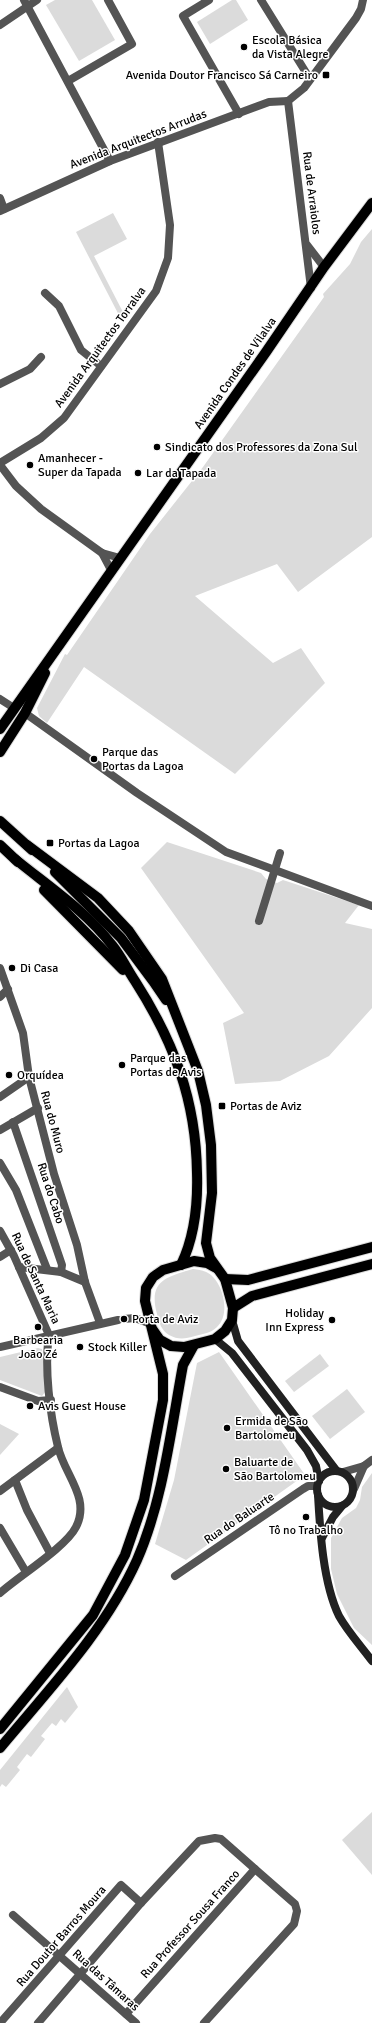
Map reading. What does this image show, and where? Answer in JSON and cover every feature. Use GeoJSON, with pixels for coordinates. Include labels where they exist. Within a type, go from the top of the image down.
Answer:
{"type":"FeatureCollection","features":[{"type":"Feature","properties":{"kind":"main road","name":"Avenida Condes de Vilalva"},"geometry":{"type":"LineString","coordinates":[[61,643],[311,288],[324,267],[372,203]]}},
{"type":"Feature","properties":{"kind":"main road"},"geometry":{"type":"LineString","coordinates":[[0,729],[61,643]]}},
{"type":"Feature","properties":{"kind":"main road"},"geometry":{"type":"LineString","coordinates":[[0,752],[25,713],[61,643]]}},
{"type":"Feature","properties":{"kind":"main road"},"geometry":{"type":"LineString","coordinates":[[0,821],[27,845],[121,938],[154,981],[181,1026],[198,1071],[206,1105],[212,1170],[212,1193],[206,1243],[210,1258],[225,1279],[233,1308],[232,1320],[238,1341],[339,1471],[349,1476],[354,1489],[348,1502],[342,1506],[333,1517],[322,1538]]}},
{"type":"Feature","properties":{"kind":"main road"},"geometry":{"type":"LineString","coordinates":[[0,845],[83,915],[112,945],[159,1021],[179,1064],[194,1128],[198,1188],[190,1242],[180,1265]]}},
{"type":"Feature","properties":{"kind":"main road"},"geometry":{"type":"LineString","coordinates":[[225,1279],[248,1280],[372,1247]]}},
{"type":"Feature","properties":{"kind":"main road"},"geometry":{"type":"LineString","coordinates":[[0,1729],[93,1615],[125,1554],[144,1500],[164,1400],[163,1374],[145,1301],[146,1288],[153,1277],[163,1270],[194,1261],[207,1263],[218,1269]]}},
{"type":"Feature","properties":{"kind":"main road"},"geometry":{"type":"LineString","coordinates":[[233,1308],[252,1296],[372,1264]]}},
{"type":"Feature","properties":{"kind":"main road"},"geometry":{"type":"LineString","coordinates":[[152,1327],[160,1340],[171,1346],[184,1348],[216,1339],[225,1331],[232,1320]]}},
{"type":"Feature","properties":{"kind":"main road"},"geometry":{"type":"LineString","coordinates":[[216,1339],[232,1353],[307,1450],[316,1466],[320,1526],[327,1576],[339,1615],[349,1631],[372,1661]]}},
{"type":"Feature","properties":{"kind":"main road"},"geometry":{"type":"LineString","coordinates":[[0,1748],[103,1622],[137,1560],[156,1503],[183,1365],[194,1345]]}},
{"type":"Feature","properties":{"kind":"main road"},"geometry":{"type":"LineString","coordinates":[[318,1483],[323,1475],[339,1471]]}},
{"type":"Feature","properties":{"kind":"main road"},"geometry":{"type":"LineString","coordinates":[[318,1495],[322,1501],[328,1505],[342,1506]]}},
{"type":"Feature","properties":{"kind":"street"},"geometry":{"type":"LineString","coordinates":[[0,25],[26,3],[37,0]]}},
{"type":"Feature","properties":{"kind":"street"},"geometry":{"type":"LineString","coordinates":[[68,81],[132,44],[108,0]]}},
{"type":"Feature","properties":{"kind":"street"},"geometry":{"type":"LineString","coordinates":[[209,0],[183,16],[240,114]]}},
{"type":"Feature","properties":{"kind":"street"},"geometry":{"type":"LineString","coordinates":[[261,0],[310,79]]}},
{"type":"Feature","properties":{"kind":"street"},"geometry":{"type":"LineString","coordinates":[[288,101],[299,92],[310,79],[356,18],[364,0]]}},
{"type":"Feature","properties":{"kind":"street"},"geometry":{"type":"LineString","coordinates":[[26,3],[110,161]]}},
{"type":"Feature","properties":{"kind":"street","name":"Avenida Arquitectos Arrudas"},"geometry":{"type":"LineString","coordinates":[[2,210],[110,161],[158,142],[240,114],[269,102],[288,101]]}},
{"type":"Feature","properties":{"kind":"street","name":"Rua de Arraiolos"},"geometry":{"type":"LineString","coordinates":[[288,101],[307,245],[311,288]]}},
{"type":"Feature","properties":{"kind":"street","name":"Avenida Arquitectos Torralva"},"geometry":{"type":"LineString","coordinates":[[0,464],[41,438],[57,425],[73,407],[156,291],[168,258],[170,225],[158,142]]}},
{"type":"Feature","properties":{"kind":"street"},"geometry":{"type":"LineString","coordinates":[[0,198],[2,210]]}},
{"type":"Feature","properties":{"kind":"street"},"geometry":{"type":"LineString","coordinates":[[307,245],[324,267]]}},
{"type":"Feature","properties":{"kind":"street"},"geometry":{"type":"LineString","coordinates":[[45,293],[59,306],[81,350],[101,366]]}},
{"type":"Feature","properties":{"kind":"street"},"geometry":{"type":"LineString","coordinates":[[0,384],[30,369],[41,357]]}},
{"type":"Feature","properties":{"kind":"street"},"geometry":{"type":"LineString","coordinates":[[0,464],[27,497],[53,518],[102,553],[120,558]]}},
{"type":"Feature","properties":{"kind":"street"},"geometry":{"type":"LineString","coordinates":[[102,553],[111,570]]}},
{"type":"Feature","properties":{"kind":"street"},"geometry":{"type":"LineString","coordinates":[[0,699],[14,708]]}},
{"type":"Feature","properties":{"kind":"street"},"geometry":{"type":"LineString","coordinates":[[25,713],[191,830],[226,852],[372,906]]}},
{"type":"Feature","properties":{"kind":"street"},"geometry":{"type":"LineString","coordinates":[[259,921],[280,853]]}},
{"type":"Feature","properties":{"kind":"street","name":"Rua do Muro"},"geometry":{"type":"LineString","coordinates":[[0,968],[23,1033],[29,1077],[54,1174],[77,1245],[85,1282],[100,1323]]}},
{"type":"Feature","properties":{"kind":"street"},"geometry":{"type":"LineString","coordinates":[[0,997],[8,989]]}},
{"type":"Feature","properties":{"kind":"street"},"geometry":{"type":"LineString","coordinates":[[0,1097],[29,1077]]}},
{"type":"Feature","properties":{"kind":"street"},"geometry":{"type":"LineString","coordinates":[[0,1130],[38,1108]]}},
{"type":"Feature","properties":{"kind":"street","name":"Rua do Cabo"},"geometry":{"type":"LineString","coordinates":[[13,1122],[62,1265],[61,1272]]}},
{"type":"Feature","properties":{"kind":"street"},"geometry":{"type":"LineString","coordinates":[[0,1163],[16,1190],[47,1269]]}},
{"type":"Feature","properties":{"kind":"street","name":"Rua de Santa Maria"},"geometry":{"type":"LineString","coordinates":[[0,1231],[11,1250],[49,1335]]}},
{"type":"Feature","properties":{"kind":"street"},"geometry":{"type":"LineString","coordinates":[[0,1257],[11,1250]]}},
{"type":"Feature","properties":{"kind":"street"},"geometry":{"type":"LineString","coordinates":[[19,1267],[47,1269],[61,1272],[85,1282]]}},
{"type":"Feature","properties":{"kind":"street"},"geometry":{"type":"LineString","coordinates":[[0,1347],[100,1323],[135,1318],[152,1327]]}},
{"type":"Feature","properties":{"kind":"street"},"geometry":{"type":"LineString","coordinates":[[1,1588],[26,1572],[71,1534],[81,1514],[78,1492],[58,1448],[47,1362],[49,1335]]}},
{"type":"Feature","properties":{"kind":"street"},"geometry":{"type":"LineString","coordinates":[[0,1387],[38,1401],[51,1400]]}},
{"type":"Feature","properties":{"kind":"street"},"geometry":{"type":"LineString","coordinates":[[0,1491],[58,1448]]}},
{"type":"Feature","properties":{"kind":"street"},"geometry":{"type":"LineString","coordinates":[[339,1471],[364,1466],[372,1460]]}},
{"type":"Feature","properties":{"kind":"street"},"geometry":{"type":"LineString","coordinates":[[354,1489],[364,1466]]}},
{"type":"Feature","properties":{"kind":"street"},"geometry":{"type":"LineString","coordinates":[[15,1480],[27,1510],[50,1553]]}},
{"type":"Feature","properties":{"kind":"street","name":"Rua do Baluarte"},"geometry":{"type":"LineString","coordinates":[[175,1576],[303,1489],[318,1483]]}},
{"type":"Feature","properties":{"kind":"street"},"geometry":{"type":"LineString","coordinates":[[0,1528],[26,1572]]}},
{"type":"Feature","properties":{"kind":"street"},"geometry":{"type":"LineString","coordinates":[[38,2023],[80,1973],[199,1841],[206,1838],[221,1839],[255,1869]]}},
{"type":"Feature","properties":{"kind":"street","name":"Rua Professor Sousa Franco"},"geometry":{"type":"LineString","coordinates":[[126,2014],[255,1869],[294,1904],[297,1911],[294,1924],[205,2023]]}},
{"type":"Feature","properties":{"kind":"street","name":"Rua Doutor Barros Moura"},"geometry":{"type":"LineString","coordinates":[[0,2023],[121,1885],[142,1903]]}},
{"type":"Feature","properties":{"kind":"street","name":"Rua das Tâmaras"},"geometry":{"type":"LineString","coordinates":[[13,1915],[60,1954],[136,2023]]}},
{"type":"Feature","properties":{"kind":"shaded area"},"geometry":{"type":"Polygon","coordinates":[[[55,0],[92,0],[115,40],[79,61],[46,5],[55,0]]]}},
{"type":"Feature","properties":{"kind":"shaded area"},"geometry":{"type":"Polygon","coordinates":[[[232,0],[236,0],[248,20],[210,44],[197,22],[232,0]]]}},
{"type":"Feature","properties":{"kind":"shaded area"},"geometry":{"type":"Polygon","coordinates":[[[113,213],[127,239],[94,256],[126,318],[123,323],[76,232],[113,213]]]}},
{"type":"Feature","properties":{"kind":"shaded area"},"geometry":{"type":"Polygon","coordinates":[[[372,229],[372,537],[298,592],[277,564],[195,596],[273,663],[301,648],[325,683],[235,774],[84,667],[47,723],[39,716],[37,708],[65,654],[67,655],[150,534],[203,467],[324,297],[323,294],[350,264],[361,242],[372,229]]]}},
{"type":"Feature","properties":{"kind":"shaded area"},"geometry":{"type":"Polygon","coordinates":[[[167,842],[261,873],[266,879],[277,883],[283,880],[359,905],[345,923],[372,929],[372,1008],[329,1056],[280,1081],[235,1084],[223,1023],[244,1013],[141,868],[167,842]]]}},
{"type":"Feature","properties":{"kind":"shaded area"},"geometry":{"type":"Polygon","coordinates":[[[193,1269],[209,1273],[217,1282],[223,1294],[223,1316],[217,1327],[210,1332],[188,1338],[175,1338],[166,1333],[161,1326],[155,1303],[155,1294],[157,1287],[167,1278],[193,1269]]]}},
{"type":"Feature","properties":{"kind":"shaded area"},"geometry":{"type":"Polygon","coordinates":[[[38,1348],[42,1349],[46,1391],[42,1396],[0,1380],[0,1357],[38,1348]]]}},
{"type":"Feature","properties":{"kind":"shaded area"},"geometry":{"type":"Polygon","coordinates":[[[219,1352],[305,1475],[186,1560],[155,1544],[174,1480],[197,1363],[219,1352]]]}},
{"type":"Feature","properties":{"kind":"shaded area"},"geometry":{"type":"Polygon","coordinates":[[[320,1354],[329,1366],[294,1392],[285,1381],[320,1354]]]}},
{"type":"Feature","properties":{"kind":"shaded area"},"geometry":{"type":"Polygon","coordinates":[[[347,1389],[365,1412],[330,1439],[312,1416],[347,1389]]]}},
{"type":"Feature","properties":{"kind":"shaded area"},"geometry":{"type":"Polygon","coordinates":[[[0,1424],[19,1434],[0,1455],[0,1424]]]}},
{"type":"Feature","properties":{"kind":"shaded area"},"geometry":{"type":"Polygon","coordinates":[[[372,1473],[372,1645],[354,1628],[337,1594],[331,1569],[331,1538],[342,1518],[356,1508],[360,1500],[362,1487],[372,1473]]]}},
{"type":"Feature","properties":{"kind":"shaded area"},"geometry":{"type":"Polygon","coordinates":[[[67,1687],[78,1707],[65,1723],[61,1719],[56,1726],[52,1723],[41,1736],[45,1739],[31,1757],[27,1754],[17,1767],[20,1770],[6,1787],[2,1784],[0,1787],[0,1770],[67,1687]]]}},
{"type":"Feature","properties":{"kind":"shaded area"},"geometry":{"type":"Polygon","coordinates":[[[372,1812],[372,1875],[342,1840],[372,1812]]]}},
{"type":"Feature","properties":{"kind":"place","name":"Escola Básica da Vista Alegre"},"geometry":{"type":"Point","coordinates":[244,47]}},
{"type":"Feature","properties":{"kind":"place","name":"Avenida Doutor Francisco Sá Carneiro"},"geometry":{"type":"Point","coordinates":[326,75]}},
{"type":"Feature","properties":{"kind":"place","name":"Sindicato dos Professores da Zona Sul"},"geometry":{"type":"Point","coordinates":[157,447]}},
{"type":"Feature","properties":{"kind":"place","name":"Amanhecer - Super da Tapada"},"geometry":{"type":"Point","coordinates":[30,465]}},
{"type":"Feature","properties":{"kind":"place","name":"Lar da Tapada"},"geometry":{"type":"Point","coordinates":[138,473]}},
{"type":"Feature","properties":{"kind":"place","name":"Parque das Portas da Lagoa"},"geometry":{"type":"Point","coordinates":[94,759]}},
{"type":"Feature","properties":{"kind":"place","name":"Portas da Lagoa"},"geometry":{"type":"Point","coordinates":[50,843]}},
{"type":"Feature","properties":{"kind":"place","name":"Di Casa"},"geometry":{"type":"Point","coordinates":[12,968]}},
{"type":"Feature","properties":{"kind":"place","name":"Parque das Portas de Avis"},"geometry":{"type":"Point","coordinates":[122,1065]}},
{"type":"Feature","properties":{"kind":"place","name":"Orquídea"},"geometry":{"type":"Point","coordinates":[9,1075]}},
{"type":"Feature","properties":{"kind":"place","name":"Portas de Aviz"},"geometry":{"type":"Point","coordinates":[222,1106]}},
{"type":"Feature","properties":{"kind":"place","name":"Porta de Aviz"},"geometry":{"type":"Point","coordinates":[124,1319]}},
{"type":"Feature","properties":{"kind":"place","name":"Holiday Inn Express"},"geometry":{"type":"Point","coordinates":[332,1320]}},
{"type":"Feature","properties":{"kind":"place","name":"Barbearia João Zé"},"geometry":{"type":"Point","coordinates":[38,1327]}},
{"type":"Feature","properties":{"kind":"place","name":"Stock Killer"},"geometry":{"type":"Point","coordinates":[80,1347]}},
{"type":"Feature","properties":{"kind":"place","name":"Avis Guest House"},"geometry":{"type":"Point","coordinates":[30,1406]}},
{"type":"Feature","properties":{"kind":"place","name":"Ermida de São Bartolomeu"},"geometry":{"type":"Point","coordinates":[227,1428]}},
{"type":"Feature","properties":{"kind":"place","name":"Baluarte de São Bartolomeu"},"geometry":{"type":"Point","coordinates":[226,1469]}},
{"type":"Feature","properties":{"kind":"place","name":"Tô no Trabalho"},"geometry":{"type":"Point","coordinates":[306,1517]}}]}
